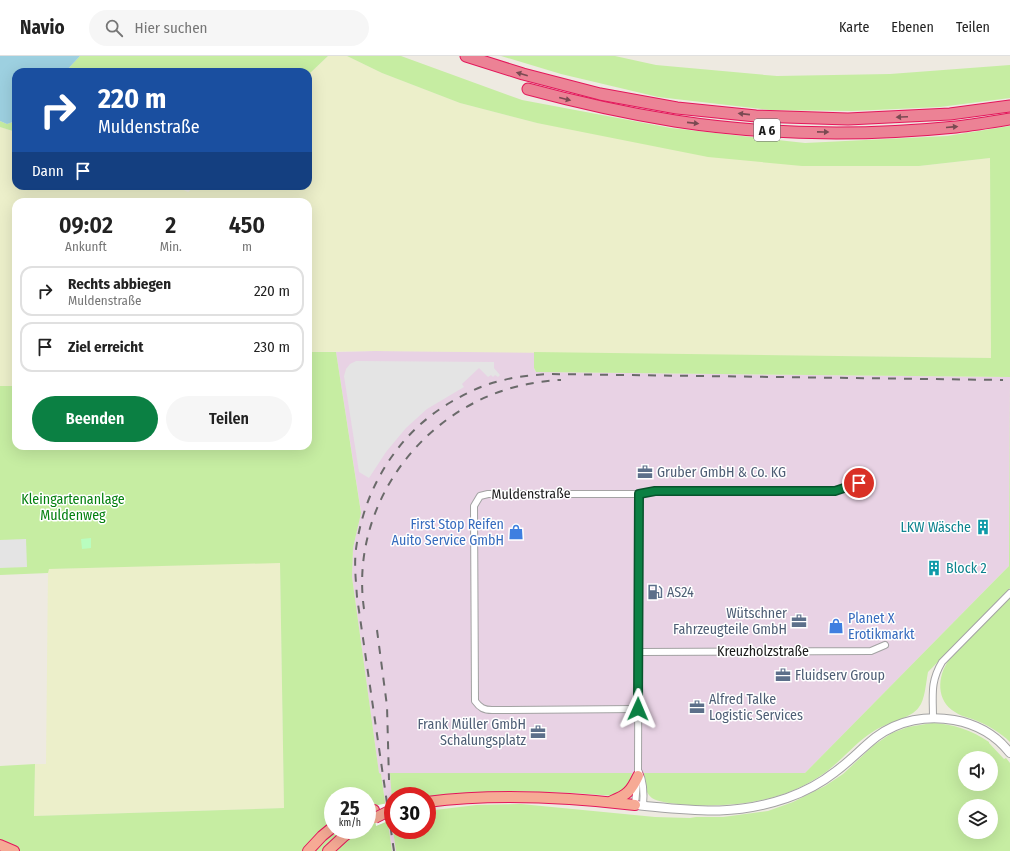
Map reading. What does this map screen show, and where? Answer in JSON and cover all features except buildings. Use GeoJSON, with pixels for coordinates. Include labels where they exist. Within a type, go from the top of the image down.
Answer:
{"type":"FeatureCollection","features":[{"type":"Feature","properties":{"kind":"highway","name":"A 6"},"geometry":{"type":"LineString","coordinates":[[466,56],[523,74],[600,94],[677,108],[756,116],[848,119],[950,114],[1010,106]]}},
{"type":"Feature","properties":{"kind":"highway","name":"A 6"},"geometry":{"type":"LineString","coordinates":[[528,89],[601,107],[676,121],[751,129],[823,133],[890,131],[956,127],[1010,119]]}},
{"type":"Feature","properties":{"kind":"highway"},"geometry":{"type":"LineString","coordinates":[[610,802],[629,792],[638,774]]}},
{"type":"Feature","properties":{"kind":"highway"},"geometry":{"type":"LineString","coordinates":[[436,801],[463,798],[514,796],[639,805]]}},
{"type":"Feature","properties":{"kind":"highway"},"geometry":{"type":"LineString","coordinates":[[308,851],[324,834]]}},
{"type":"Feature","properties":{"kind":"highway"},"geometry":{"type":"LineString","coordinates":[[328,851],[340,839]]}},
{"type":"Feature","properties":{"kind":"highway"},"geometry":{"type":"LineString","coordinates":[[0,845],[14,851]]}},
{"type":"Feature","properties":{"kind":"street","name":"Muldenstraße"},"geometry":{"type":"LineString","coordinates":[[638,709],[486,710],[479,708],[475,701],[474,506],[480,496],[488,494],[639,494],[655,491],[835,491],[859,483]]}},
{"type":"Feature","properties":{"kind":"street"},"geometry":{"type":"LineString","coordinates":[[639,494],[639,805],[698,811],[736,811],[789,798],[820,782],[840,768],[876,737],[888,729],[912,721],[934,718],[970,724],[999,741],[1010,753]]}},
{"type":"Feature","properties":{"kind":"street"},"geometry":{"type":"LineString","coordinates":[[934,718],[932,685],[937,670],[942,662],[1010,593]]}},
{"type":"Feature","properties":{"kind":"street","name":"Kreuzholzstraße"},"geometry":{"type":"LineString","coordinates":[[639,652],[871,650],[885,645]]}},
{"type":"Feature","properties":{"kind":"shaded area"},"geometry":{"type":"Polygon","coordinates":[[[336,352],[534,352],[534,368],[536,372],[1010,377],[1009,566],[805,773],[391,773],[391,787],[384,787],[384,795],[381,774],[379,774],[352,577],[353,548],[361,512],[336,352]]]}},
{"type":"Feature","properties":{"kind":"shaded area"},"geometry":{"type":"Polygon","coordinates":[[[356,361],[494,362],[494,368],[500,375],[498,377],[495,375],[493,377],[491,375],[488,377],[479,368],[462,384],[464,387],[427,409],[406,428],[386,452],[369,478],[359,472],[344,376],[346,369],[350,364],[356,361]]]}},
{"type":"Feature","properties":{"kind":"shaded area"},"geometry":{"type":"Polygon","coordinates":[[[26,539],[27,567],[0,568],[0,540],[26,539]]]}},
{"type":"Feature","properties":{"kind":"shaded area"},"geometry":{"type":"Polygon","coordinates":[[[390,839],[394,839],[396,851],[392,851],[390,839]]]}},
{"type":"Feature","properties":{"kind":"green space"},"geometry":{"type":"Polygon","coordinates":[[[80,56],[328,56],[312,71],[312,68],[69,68],[80,56]]]}},
{"type":"Feature","properties":{"kind":"green space"},"geometry":{"type":"Polygon","coordinates":[[[328,56],[347,56],[382,73],[460,103],[537,123],[919,166],[990,158],[991,358],[375,351],[312,352],[312,198],[12,198],[12,386],[0,386],[0,127],[12,131],[12,190],[184,190],[188,192],[190,190],[312,190],[312,71],[328,56]]]}},
{"type":"Feature","properties":{"kind":"green space"},"geometry":{"type":"Polygon","coordinates":[[[347,56],[401,56],[522,100],[671,128],[805,143],[947,136],[1010,126],[1010,377],[536,372],[534,368],[534,352],[991,358],[990,158],[919,166],[802,166],[708,157],[537,123],[460,103],[382,73],[347,56]]]}},
{"type":"Feature","properties":{"kind":"green space"},"geometry":{"type":"Polygon","coordinates":[[[501,56],[615,56],[656,65],[777,76],[890,74],[1010,65],[1010,98],[940,107],[852,111],[770,110],[658,97],[561,74],[501,56]]]}},
{"type":"Feature","properties":{"kind":"green space"},"geometry":{"type":"Polygon","coordinates":[[[0,121],[7,124],[12,122],[12,131],[0,127],[0,121]]]}},
{"type":"Feature","properties":{"kind":"green space","name":"Kleingartenanlage Muldenweg"},"geometry":{"type":"Polygon","coordinates":[[[312,352],[336,352],[361,513],[353,548],[352,577],[379,773],[381,774],[384,795],[384,839],[390,839],[392,851],[0,851],[0,766],[35,764],[34,816],[284,808],[280,563],[49,569],[48,573],[0,575],[0,386],[12,386],[12,450],[312,450],[312,352]]]}},
{"type":"Feature","properties":{"kind":"green space"},"geometry":{"type":"Polygon","coordinates":[[[1010,384],[1010,588],[928,672],[924,695],[919,707],[910,715],[879,728],[867,735],[826,772],[792,791],[755,802],[717,805],[678,804],[663,802],[652,798],[646,789],[644,773],[805,773],[1009,566],[1010,384]]]}},
{"type":"Feature","properties":{"kind":"green space"},"geometry":{"type":"Polygon","coordinates":[[[91,538],[91,548],[82,549],[81,539],[91,538]]]}},
{"type":"Feature","properties":{"kind":"green space"},"geometry":{"type":"Polygon","coordinates":[[[280,562],[284,808],[34,816],[35,764],[46,764],[48,569],[280,562]]]}},
{"type":"Feature","properties":{"kind":"green space"},"geometry":{"type":"Polygon","coordinates":[[[1010,598],[1010,742],[992,729],[959,714],[949,707],[944,701],[940,688],[942,673],[949,660],[1010,598]]]}},
{"type":"Feature","properties":{"kind":"green space"},"geometry":{"type":"Polygon","coordinates":[[[932,723],[962,728],[989,742],[996,751],[958,751],[958,791],[998,791],[998,753],[1004,759],[1006,758],[1010,763],[1010,851],[396,851],[394,839],[436,839],[436,810],[476,805],[521,804],[655,817],[690,818],[723,817],[768,811],[793,802],[825,786],[843,774],[874,745],[892,733],[908,727],[932,723]]]}},
{"type":"Feature","properties":{"kind":"green space"},"geometry":{"type":"Polygon","coordinates":[[[390,773],[632,773],[630,787],[615,796],[511,791],[436,796],[436,787],[391,787],[390,773]]]}},
{"type":"Feature","properties":{"kind":"water"},"geometry":{"type":"Polygon","coordinates":[[[0,56],[80,56],[69,68],[12,68],[12,122],[7,124],[0,121],[0,56]]]}},
{"type":"Feature","properties":{"kind":"pier"},"geometry":{"type":"Polygon","coordinates":[[[384,804],[384,823],[376,826],[376,805],[384,804]]]}},
{"type":"Feature","properties":{"kind":"railway"},"geometry":{"type":"LineString","coordinates":[[394,851],[357,597],[355,555],[360,526],[376,484],[387,464],[400,446],[415,429],[432,415],[451,402],[477,389],[497,382],[532,375],[1003,380]]}},
{"type":"Feature","properties":{"kind":"railway"},"geometry":{"type":"LineString","coordinates":[[364,609],[363,570],[369,532],[382,497],[402,465],[427,436],[457,413],[491,395],[528,384],[561,380]]}},
{"type":"Feature","properties":{"kind":"railway"},"geometry":{"type":"LineString","coordinates":[[377,630],[387,706],[389,780]]}},
{"type":"Feature","properties":{"kind":"place","name":"Gruber GmbH & Co. KG"},"geometry":{"type":"Point","coordinates":[645,472]}},
{"type":"Feature","properties":{"kind":"place","name":"LKW Wäsche"},"geometry":{"type":"Point","coordinates":[983,527]}},
{"type":"Feature","properties":{"kind":"place","name":"First Stop Reifen Auito Service GmbH"},"geometry":{"type":"Point","coordinates":[516,532]}},
{"type":"Feature","properties":{"kind":"place","name":"Block 2"},"geometry":{"type":"Point","coordinates":[934,568]}},
{"type":"Feature","properties":{"kind":"place","name":"AS24"},"geometry":{"type":"Point","coordinates":[655,592]}},
{"type":"Feature","properties":{"kind":"place","name":"Wütschner Fahrzeugteile GmbH"},"geometry":{"type":"Point","coordinates":[799,621]}},
{"type":"Feature","properties":{"kind":"place","name":"Planet X Erotikmarkt"},"geometry":{"type":"Point","coordinates":[836,626]}},
{"type":"Feature","properties":{"kind":"place","name":"Fluidserv Group"},"geometry":{"type":"Point","coordinates":[783,675]}},
{"type":"Feature","properties":{"kind":"place","name":"Alfred Talke Logistic Services"},"geometry":{"type":"Point","coordinates":[697,707]}},
{"type":"Feature","properties":{"kind":"place","name":"Frank Müller GmbH Schalungsplatz"},"geometry":{"type":"Point","coordinates":[538,732]}},
{"type":"Feature","properties":{"kind":"route"},"geometry":{"type":"LineString","coordinates":[[638,709],[639,494],[655,491],[835,491],[859,483]]}}]}
